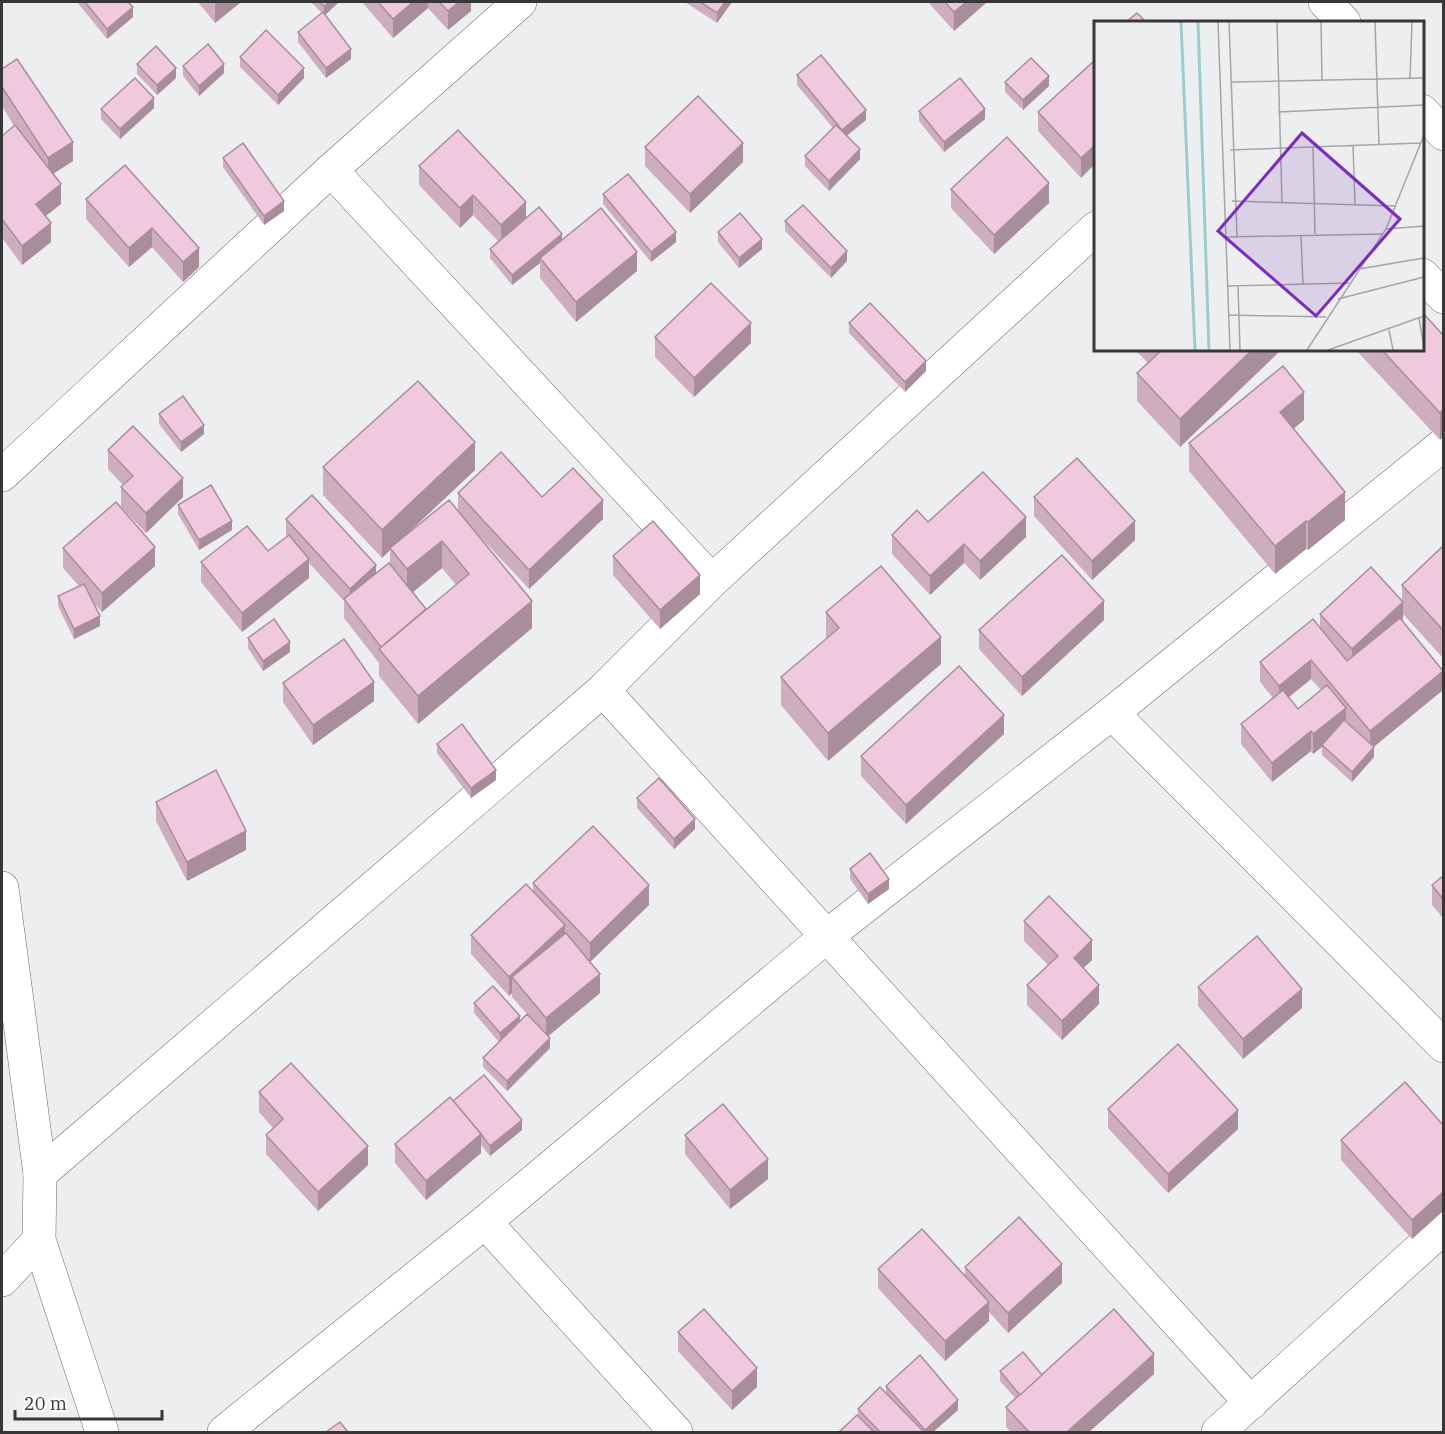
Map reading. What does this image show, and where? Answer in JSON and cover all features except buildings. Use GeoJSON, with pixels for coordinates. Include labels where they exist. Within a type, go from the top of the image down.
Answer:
{"type":"FeatureCollection","features":[{"type":"Feature","properties":{"kind":"street"},"geometry":{"type":"LineString","coordinates":[[2,475],[331,170],[520,2]]}},
{"type":"Feature","properties":{"kind":"street"},"geometry":{"type":"LineString","coordinates":[[1424,113],[1443,134]]}},
{"type":"Feature","properties":{"kind":"street"},"geometry":{"type":"LineString","coordinates":[[331,170],[712,581]]}},
{"type":"Feature","properties":{"kind":"street"},"geometry":{"type":"LineString","coordinates":[[40,1174],[603,690],[712,581],[1094,229]]}},
{"type":"Feature","properties":{"kind":"street"},"geometry":{"type":"LineString","coordinates":[[1424,277],[1443,297]]}},
{"type":"Feature","properties":{"kind":"street"},"geometry":{"type":"LineString","coordinates":[[224,1432],[485,1222],[827,936],[1112,713],[1443,444]]}},
{"type":"Feature","properties":{"kind":"street"},"geometry":{"type":"LineString","coordinates":[[603,690],[1251,1403]]}},
{"type":"Feature","properties":{"kind":"street"},"geometry":{"type":"LineString","coordinates":[[1112,713],[1443,1046]]}},
{"type":"Feature","properties":{"kind":"street"},"geometry":{"type":"LineString","coordinates":[[2,888],[40,1174],[39,1240],[102,1432]]}},
{"type":"Feature","properties":{"kind":"street"},"geometry":{"type":"LineString","coordinates":[[485,1222],[676,1432]]}},
{"type":"Feature","properties":{"kind":"street"},"geometry":{"type":"LineString","coordinates":[[1218,1432],[1443,1227]]}},
{"type":"Feature","properties":{"kind":"street"},"geometry":{"type":"LineString","coordinates":[[2,1280],[39,1240]]}}]}
